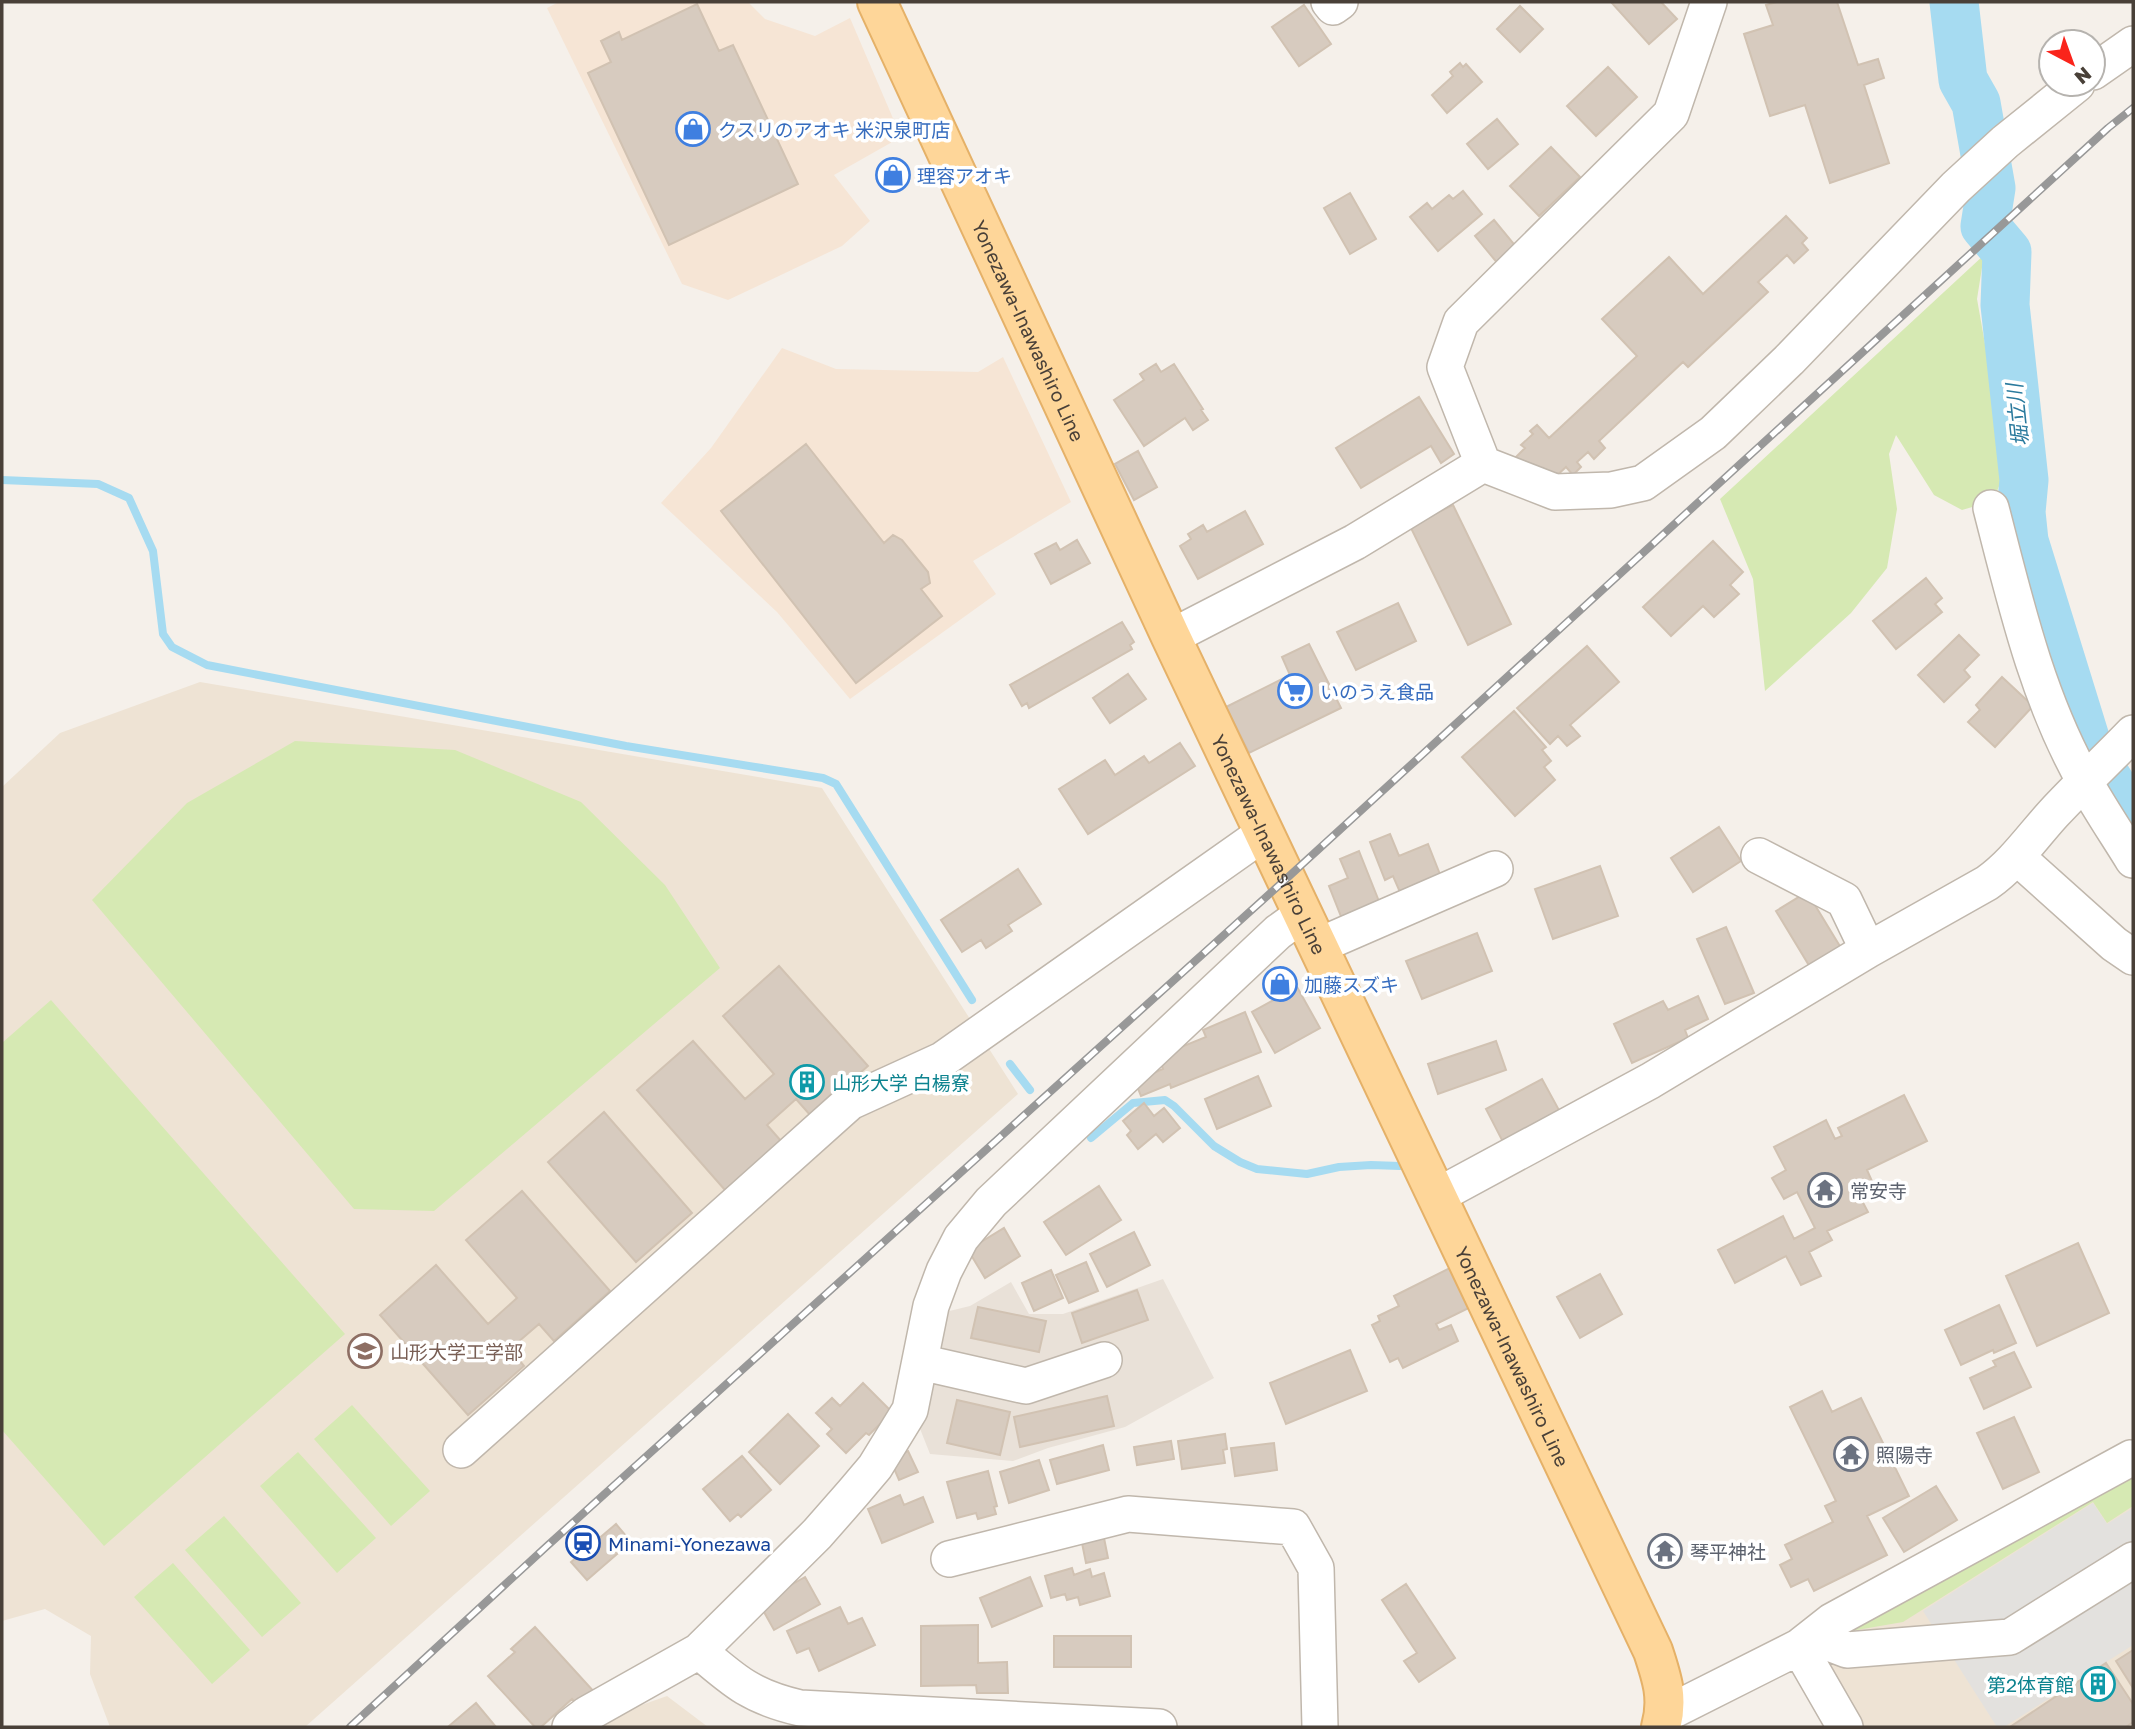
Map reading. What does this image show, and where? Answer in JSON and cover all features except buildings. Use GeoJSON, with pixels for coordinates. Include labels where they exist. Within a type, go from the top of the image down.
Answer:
{"type":"FeatureCollection","features":[{"type":"Feature","properties":{"kind":"main road","name":"Yonezawa-Inawashiro Line"},"geometry":{"type":"LineString","coordinates":[[877,2],[1171,637],[1653,1651],[1664,1688],[1662,1721]]}},
{"type":"Feature","properties":{"kind":"street"},"geometry":{"type":"LineString","coordinates":[[1329,2],[1333,7],[1340,2]]}},
{"type":"Feature","properties":{"kind":"street"},"geometry":{"type":"LineString","coordinates":[[1709,2],[1671,114],[1461,322],[1445,367],[1483,464],[1555,492],[1611,490],[1643,483],[1713,433],[1789,360],[1956,187],[2005,142],[2060,98]]}},
{"type":"Feature","properties":{"kind":"street"},"geometry":{"type":"LineString","coordinates":[[2107,62],[2133,44]]}},
{"type":"Feature","properties":{"kind":"street"},"geometry":{"type":"LineString","coordinates":[[1171,637],[1355,542],[1483,464]]}},
{"type":"Feature","properties":{"kind":"street"},"geometry":{"type":"LineString","coordinates":[[1991,508],[2023,635],[2053,716],[2133,860]]}},
{"type":"Feature","properties":{"kind":"street"},"geometry":{"type":"LineString","coordinates":[[1437,1196],[1650,1081],[1868,950],[1987,883],[2017,857],[2088,777],[2129,737]]}},
{"type":"Feature","properties":{"kind":"street"},"geometry":{"type":"LineString","coordinates":[[461,1450],[850,1102],[943,1060],[1264,833]]}},
{"type":"Feature","properties":{"kind":"street"},"geometry":{"type":"LineString","coordinates":[[1759,856],[1844,900],[1868,950]]}},
{"type":"Feature","properties":{"kind":"street"},"geometry":{"type":"LineString","coordinates":[[2017,857],[2133,957]]}},
{"type":"Feature","properties":{"kind":"street"},"geometry":{"type":"LineString","coordinates":[[570,1727],[587,1714],[699,1651],[817,1534],[874,1468],[910,1410],[932,1306],[944,1271],[961,1238],[991,1202],[1267,942],[1495,869]]}},
{"type":"Feature","properties":{"kind":"street"},"geometry":{"type":"LineString","coordinates":[[919,1362],[1026,1386],[1104,1360]]}},
{"type":"Feature","properties":{"kind":"street"},"geometry":{"type":"LineString","coordinates":[[1662,1721],[1806,1642],[1832,1621],[2132,1458]]}},
{"type":"Feature","properties":{"kind":"street"},"geometry":{"type":"LineString","coordinates":[[949,1559],[1128,1514],[1293,1527],[1316,1568],[1320,1727]]}},
{"type":"Feature","properties":{"kind":"street"},"geometry":{"type":"LineString","coordinates":[[1806,1642],[1847,1650],[2010,1637],[2133,1560]]}},
{"type":"Feature","properties":{"kind":"street"},"geometry":{"type":"LineString","coordinates":[[1806,1642],[1845,1727]]}},
{"type":"Feature","properties":{"kind":"street"},"geometry":{"type":"LineString","coordinates":[[699,1651],[737,1684],[772,1702],[800,1708],[1017,1724],[1159,1727]]}},
{"type":"Feature","properties":{"kind":"shaded area","name":"クスリのアオキ 米沢泉町店"},"geometry":{"type":"Polygon","coordinates":[[[559,2],[748,2],[765,19],[815,36],[850,18],[901,137],[834,175],[870,221],[842,246],[728,300],[682,284],[547,8],[559,2]]]}},
{"type":"Feature","properties":{"kind":"shaded area"},"geometry":{"type":"Polygon","coordinates":[[[782,348],[836,369],[978,372],[1003,357],[1071,502],[973,561],[996,594],[850,699],[777,612],[661,503],[711,448],[782,348]]]}},
{"type":"Feature","properties":{"kind":"shaded area","name":"山形大学工学部"},"geometry":{"type":"Polygon","coordinates":[[[200,682],[822,788],[1018,1094],[305,1727],[110,1727],[90,1674],[91,1636],[45,1609],[2,1621],[2,787],[60,733],[200,682]]]}},
{"type":"Feature","properties":{"kind":"shaded area"},"geometry":{"type":"Polygon","coordinates":[[[1163,1279],[1214,1378],[1125,1427],[1048,1448],[1013,1461],[930,1454],[913,1411],[933,1315],[970,1306],[1011,1282],[1029,1314],[1063,1314],[1163,1279]]]}},
{"type":"Feature","properties":{"kind":"shaded area"},"geometry":{"type":"Polygon","coordinates":[[[2133,1475],[2133,1727],[1864,1727],[1820,1656],[1833,1638],[2133,1475]]]}},
{"type":"Feature","properties":{"kind":"shaded area"},"geometry":{"type":"Polygon","coordinates":[[[2093,1503],[2107,1524],[2133,1508],[2133,1645],[2004,1727],[1997,1727],[1923,1611],[2093,1503]]]}},
{"type":"Feature","properties":{"kind":"shaded area"},"geometry":{"type":"Polygon","coordinates":[[[667,1696],[708,1727],[589,1727],[599,1720],[667,1696]]]}},
{"type":"Feature","properties":{"kind":"green space"},"geometry":{"type":"Polygon","coordinates":[[[1984,255],[1977,299],[1993,389],[2010,459],[1993,501],[1962,510],[1934,495],[1896,435],[1889,454],[1897,509],[1887,568],[1851,613],[1765,691],[1753,579],[1720,499],[1984,255]]]}},
{"type":"Feature","properties":{"kind":"green space"},"geometry":{"type":"Polygon","coordinates":[[[295,741],[455,750],[581,802],[665,885],[720,968],[434,1211],[354,1209],[92,900],[187,803],[295,741]]]}},
{"type":"Feature","properties":{"kind":"green space"},"geometry":{"type":"Polygon","coordinates":[[[51,1000],[345,1334],[104,1546],[2,1430],[2,1043],[51,1000]]]}},
{"type":"Feature","properties":{"kind":"green space"},"geometry":{"type":"Polygon","coordinates":[[[352,1405],[430,1491],[391,1526],[314,1439],[352,1405]]]}},
{"type":"Feature","properties":{"kind":"green space"},"geometry":{"type":"Polygon","coordinates":[[[298,1452],[376,1538],[337,1573],[260,1486],[298,1452]]]}},
{"type":"Feature","properties":{"kind":"green space"},"geometry":{"type":"Polygon","coordinates":[[[2126,1471],[2133,1477],[2133,1506],[2107,1523],[2093,1502],[1903,1622],[1851,1631],[2126,1471]]]}},
{"type":"Feature","properties":{"kind":"green space"},"geometry":{"type":"Polygon","coordinates":[[[224,1516],[301,1603],[262,1637],[185,1550],[224,1516]]]}},
{"type":"Feature","properties":{"kind":"green space"},"geometry":{"type":"Polygon","coordinates":[[[173,1563],[250,1650],[212,1684],[134,1597],[173,1563]]]}},
{"type":"Feature","properties":{"kind":"waterway","name":"堀立川"},"geometry":{"type":"LineString","coordinates":[[1954,2],[1963,80],[1976,103],[1991,188],[1985,226],[2007,252],[2005,305],[2024,480],[2021,512],[2024,541],[2088,748],[2133,820]]}},
{"type":"Feature","properties":{"kind":"waterway"},"geometry":{"type":"LineString","coordinates":[[2,480],[98,484],[129,498],[153,551],[163,634],[172,647],[207,665],[626,746],[823,778],[836,784],[972,1000]]}},
{"type":"Feature","properties":{"kind":"waterway"},"geometry":{"type":"LineString","coordinates":[[1010,1064],[1030,1090]]}},
{"type":"Feature","properties":{"kind":"waterway"},"geometry":{"type":"LineString","coordinates":[[1091,1138],[1133,1103],[1165,1100],[1214,1146],[1257,1169],[1307,1174],[1339,1167],[1400,1166]]}},
{"type":"Feature","properties":{"kind":"railway"},"geometry":{"type":"LineString","coordinates":[[350,1727],[2133,108]]}},
{"type":"Feature","properties":{"kind":"place","name":"クスリのアオキ 米沢泉町店"},"geometry":{"type":"Point","coordinates":[693,129]}},
{"type":"Feature","properties":{"kind":"place","name":"理容アオキ"},"geometry":{"type":"Point","coordinates":[893,175]}},
{"type":"Feature","properties":{"kind":"place","name":"いのうえ食品"},"geometry":{"type":"Point","coordinates":[1295,691]}},
{"type":"Feature","properties":{"kind":"place","name":"加藤スズキ"},"geometry":{"type":"Point","coordinates":[1280,984]}},
{"type":"Feature","properties":{"kind":"place","name":"山形大学 白楊寮"},"geometry":{"type":"Point","coordinates":[807,1082]}},
{"type":"Feature","properties":{"kind":"place","name":"常安寺"},"geometry":{"type":"Point","coordinates":[1825,1190]}},
{"type":"Feature","properties":{"kind":"place","name":"山形大学工学部"},"geometry":{"type":"Point","coordinates":[365,1351]}},
{"type":"Feature","properties":{"kind":"place","name":"照陽寺"},"geometry":{"type":"Point","coordinates":[1851,1454]}},
{"type":"Feature","properties":{"kind":"place","name":"Minami-Yonezawa"},"geometry":{"type":"Point","coordinates":[583,1543]}},
{"type":"Feature","properties":{"kind":"place","name":"琴平神社"},"geometry":{"type":"Point","coordinates":[1665,1551]}},
{"type":"Feature","properties":{"kind":"place","name":"第2体育館"},"geometry":{"type":"Point","coordinates":[2098,1684]}}]}
